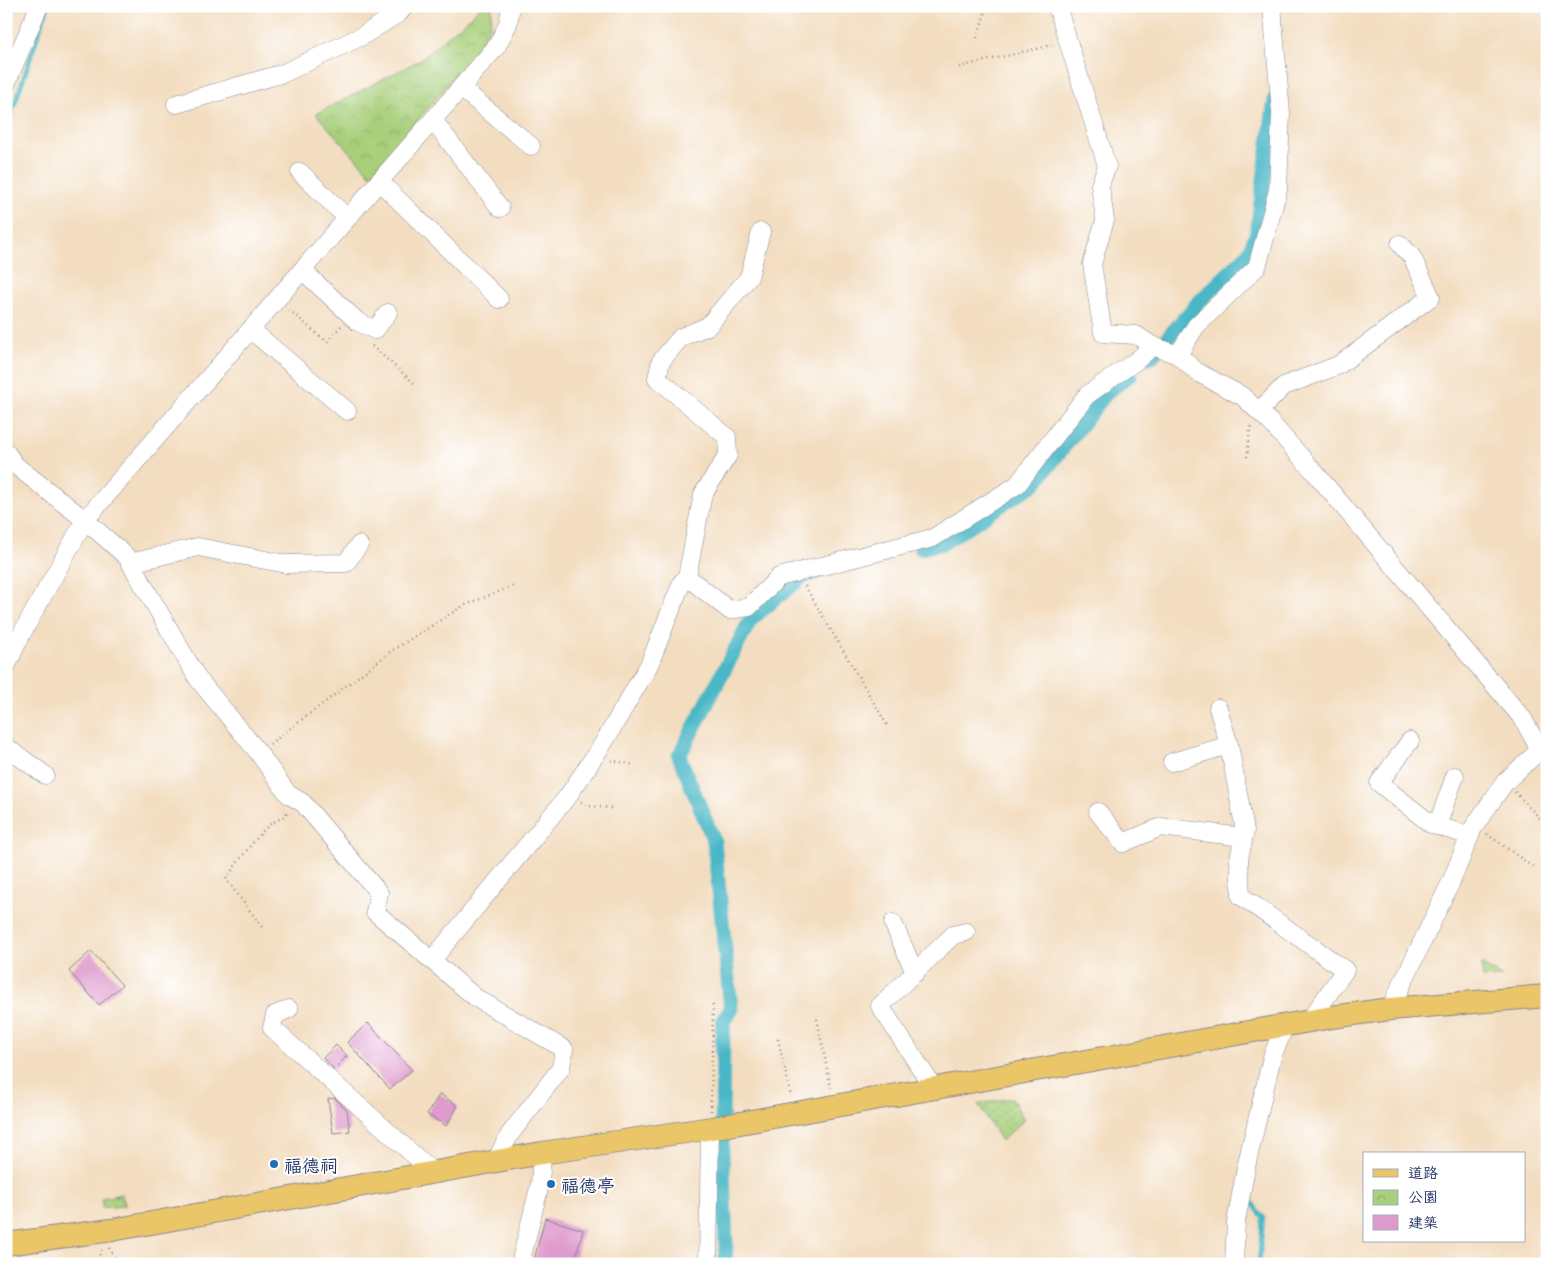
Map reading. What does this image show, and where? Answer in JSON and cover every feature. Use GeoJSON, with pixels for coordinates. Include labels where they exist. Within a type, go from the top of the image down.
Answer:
{"type":"FeatureCollection","features":[{"type":"Feature","properties":{"kind":"main road"},"geometry":{"type":"LineString","coordinates":[[6,1244],[112,1230],[542,1153],[711,1128],[1310,1020],[1390,1009],[1537,997]]}},
{"type":"Feature","properties":{"kind":"street"},"geometry":{"type":"LineString","coordinates":[[6,84],[39,6]]}},
{"type":"Feature","properties":{"kind":"street"},"geometry":{"type":"LineString","coordinates":[[176,104],[284,73],[362,36],[399,13],[405,6]]}},
{"type":"Feature","properties":{"kind":"street"},"geometry":{"type":"LineString","coordinates":[[6,667],[21,635],[85,520],[497,46],[508,24],[511,6]]}},
{"type":"Feature","properties":{"kind":"street"},"geometry":{"type":"LineString","coordinates":[[1057,6],[1107,166],[1100,185],[1104,220],[1092,264],[1103,333],[1136,336],[1153,346],[1178,355],[1197,372],[1242,396],[1259,411],[1316,474],[1523,719],[1543,748],[1505,782],[1473,831],[1390,1009]]}},
{"type":"Feature","properties":{"kind":"street"},"geometry":{"type":"LineString","coordinates":[[1178,355],[1196,326],[1257,267],[1278,190],[1281,113],[1272,6]]}},
{"type":"Feature","properties":{"kind":"street"},"geometry":{"type":"LineString","coordinates":[[461,88],[531,146]]}},
{"type":"Feature","properties":{"kind":"street"},"geometry":{"type":"LineString","coordinates":[[433,120],[500,208]]}},
{"type":"Feature","properties":{"kind":"street"},"geometry":{"type":"LineString","coordinates":[[300,172],[347,218]]}},
{"type":"Feature","properties":{"kind":"street"},"geometry":{"type":"LineString","coordinates":[[379,181],[499,299]]}},
{"type":"Feature","properties":{"kind":"street"},"geometry":{"type":"LineString","coordinates":[[432,960],[568,796],[595,756],[649,665],[682,582],[687,577],[703,494],[728,455],[728,437],[657,378],[661,361],[682,337],[708,326],[749,277],[761,232]]}},
{"type":"Feature","properties":{"kind":"street"},"geometry":{"type":"LineString","coordinates":[[1259,411],[1284,386],[1340,365],[1431,298],[1412,257],[1400,244]]}},
{"type":"Feature","properties":{"kind":"street"},"geometry":{"type":"LineString","coordinates":[[302,270],[358,322],[375,330],[388,313]]}},
{"type":"Feature","properties":{"kind":"street"},"geometry":{"type":"LineString","coordinates":[[250,330],[347,411]]}},
{"type":"Feature","properties":{"kind":"street"},"geometry":{"type":"LineString","coordinates":[[687,577],[729,610],[749,607],[779,577],[934,538],[1017,485],[1086,395],[1153,346]]}},
{"type":"Feature","properties":{"kind":"street"},"geometry":{"type":"LineString","coordinates":[[6,452],[15,465],[85,520],[126,557],[198,679],[258,752],[288,794],[303,803],[379,893],[375,912],[476,998],[564,1049],[560,1068],[510,1134],[495,1162]]}},
{"type":"Feature","properties":{"kind":"street"},"geometry":{"type":"LineString","coordinates":[[130,563],[198,547],[286,564],[346,563],[359,546]]}},
{"type":"Feature","properties":{"kind":"street"},"geometry":{"type":"LineString","coordinates":[[1218,708],[1229,745],[1244,831],[1240,859],[1242,896],[1345,970],[1310,1020]]}},
{"type":"Feature","properties":{"kind":"street"},"geometry":{"type":"LineString","coordinates":[[1410,742],[1379,783],[1430,824],[1473,831]]}},
{"type":"Feature","properties":{"kind":"street"},"geometry":{"type":"LineString","coordinates":[[1172,762],[1229,745]]}},
{"type":"Feature","properties":{"kind":"street"},"geometry":{"type":"LineString","coordinates":[[6,747],[45,775]]}},
{"type":"Feature","properties":{"kind":"street"},"geometry":{"type":"LineString","coordinates":[[1437,826],[1455,776]]}},
{"type":"Feature","properties":{"kind":"street"},"geometry":{"type":"LineString","coordinates":[[1098,812],[1123,843],[1161,827],[1243,837]]}},
{"type":"Feature","properties":{"kind":"street"},"geometry":{"type":"LineString","coordinates":[[893,923],[915,973]]}},
{"type":"Feature","properties":{"kind":"street"},"geometry":{"type":"LineString","coordinates":[[933,1087],[880,1006],[953,935],[966,932]]}},
{"type":"Feature","properties":{"kind":"street"},"geometry":{"type":"LineString","coordinates":[[1537,997],[1547,983]]}},
{"type":"Feature","properties":{"kind":"street"},"geometry":{"type":"LineString","coordinates":[[289,1008],[275,1015],[272,1028],[434,1173]]}},
{"type":"Feature","properties":{"kind":"street"},"geometry":{"type":"LineString","coordinates":[[1234,1264],[1236,1222],[1246,1167],[1272,1056],[1285,1025]]}},
{"type":"Feature","properties":{"kind":"street"},"geometry":{"type":"LineString","coordinates":[[708,1264],[711,1128]]}},
{"type":"Feature","properties":{"kind":"street"},"geometry":{"type":"LineString","coordinates":[[520,1264],[540,1184],[542,1153]]}},
{"type":"Feature","properties":{"kind":"path"},"geometry":{"type":"LineString","coordinates":[[978,38],[987,6]]}},
{"type":"Feature","properties":{"kind":"path"},"geometry":{"type":"LineString","coordinates":[[959,68],[1068,41]]}},
{"type":"Feature","properties":{"kind":"path"},"geometry":{"type":"LineString","coordinates":[[276,299],[327,342],[345,321]]}},
{"type":"Feature","properties":{"kind":"path"},"geometry":{"type":"LineString","coordinates":[[366,340],[415,384]]}},
{"type":"Feature","properties":{"kind":"path"},"geometry":{"type":"LineString","coordinates":[[1247,457],[1250,431],[1259,411]]}},
{"type":"Feature","properties":{"kind":"path"},"geometry":{"type":"LineString","coordinates":[[797,572],[887,724]]}},
{"type":"Feature","properties":{"kind":"path"},"geometry":{"type":"LineString","coordinates":[[258,752],[393,650],[464,606],[513,586]]}},
{"type":"Feature","properties":{"kind":"path"},"geometry":{"type":"LineString","coordinates":[[595,756],[634,765]]}},
{"type":"Feature","properties":{"kind":"path"},"geometry":{"type":"LineString","coordinates":[[1505,782],[1547,826]]}},
{"type":"Feature","properties":{"kind":"path"},"geometry":{"type":"LineString","coordinates":[[568,796],[589,806],[611,808]]}},
{"type":"Feature","properties":{"kind":"path"},"geometry":{"type":"LineString","coordinates":[[262,927],[226,879],[268,826],[282,819],[297,799]]}},
{"type":"Feature","properties":{"kind":"path"},"geometry":{"type":"LineString","coordinates":[[1473,831],[1533,867]]}},
{"type":"Feature","properties":{"kind":"path"},"geometry":{"type":"LineString","coordinates":[[711,1128],[713,1002]]}},
{"type":"Feature","properties":{"kind":"path"},"geometry":{"type":"LineString","coordinates":[[817,1019],[834,1106]]}},
{"type":"Feature","properties":{"kind":"path"},"geometry":{"type":"LineString","coordinates":[[778,1039],[794,1113]]}},
{"type":"Feature","properties":{"kind":"path"},"geometry":{"type":"LineString","coordinates":[[95,1264],[106,1244]]}},
{"type":"Feature","properties":{"kind":"green space"},"geometry":{"type":"Polygon","coordinates":[[[480,6],[492,6],[490,26],[473,55],[371,175],[316,114],[418,61],[472,16],[480,6]]]}},
{"type":"Feature","properties":{"kind":"green space"},"geometry":{"type":"Polygon","coordinates":[[[1481,964],[1502,977],[1483,978],[1481,964]]]}},
{"type":"Feature","properties":{"kind":"green space"},"geometry":{"type":"Polygon","coordinates":[[[1012,1098],[1024,1120],[1001,1141],[978,1104],[1012,1098]]]}},
{"type":"Feature","properties":{"kind":"green space"},"geometry":{"type":"Polygon","coordinates":[[[122,1194],[124,1206],[102,1208],[102,1198],[122,1194]]]}},
{"type":"Feature","properties":{"kind":"building"},"geometry":{"type":"Polygon","coordinates":[[[91,951],[122,985],[99,1005],[69,971],[91,951]]]}},
{"type":"Feature","properties":{"kind":"building"},"geometry":{"type":"Polygon","coordinates":[[[368,1023],[412,1070],[390,1089],[347,1042],[368,1023]]]}},
{"type":"Feature","properties":{"kind":"building"},"geometry":{"type":"Polygon","coordinates":[[[336,1045],[347,1056],[334,1069],[323,1058],[336,1045]]]}},
{"type":"Feature","properties":{"kind":"building"},"geometry":{"type":"Polygon","coordinates":[[[440,1094],[458,1106],[446,1126],[427,1114],[440,1094]]]}},
{"type":"Feature","properties":{"kind":"building"},"geometry":{"type":"Polygon","coordinates":[[[335,1098],[347,1110],[350,1131],[333,1133],[328,1099],[335,1098]]]}},
{"type":"Feature","properties":{"kind":"building"},"geometry":{"type":"Polygon","coordinates":[[[545,1218],[583,1230],[574,1264],[533,1264],[545,1218]]]}},
{"type":"Feature","properties":{"kind":"waterway"},"geometry":{"type":"LineString","coordinates":[[6,124],[10,118],[48,6]]}},
{"type":"Feature","properties":{"kind":"waterway"},"geometry":{"type":"LineString","coordinates":[[1151,357],[1198,303],[1249,253],[1257,232],[1275,99]]}},
{"type":"Feature","properties":{"kind":"waterway"},"geometry":{"type":"LineString","coordinates":[[921,548],[943,543],[1035,483],[1107,392],[1130,375]]}},
{"type":"Feature","properties":{"kind":"waterway"},"geometry":{"type":"LineString","coordinates":[[725,1264],[726,1243],[722,1150],[723,1022],[731,1009],[714,841],[679,756],[751,619],[803,576],[816,573]]}},
{"type":"Feature","properties":{"kind":"waterway"},"geometry":{"type":"LineString","coordinates":[[1247,1196],[1263,1217],[1259,1264]]}},
{"type":"Feature","properties":{"kind":"place","name":"福德祠"},"geometry":{"type":"Point","coordinates":[274,1164]}},
{"type":"Feature","properties":{"kind":"place","name":"福德亭"},"geometry":{"type":"Point","coordinates":[551,1184]}}]}
